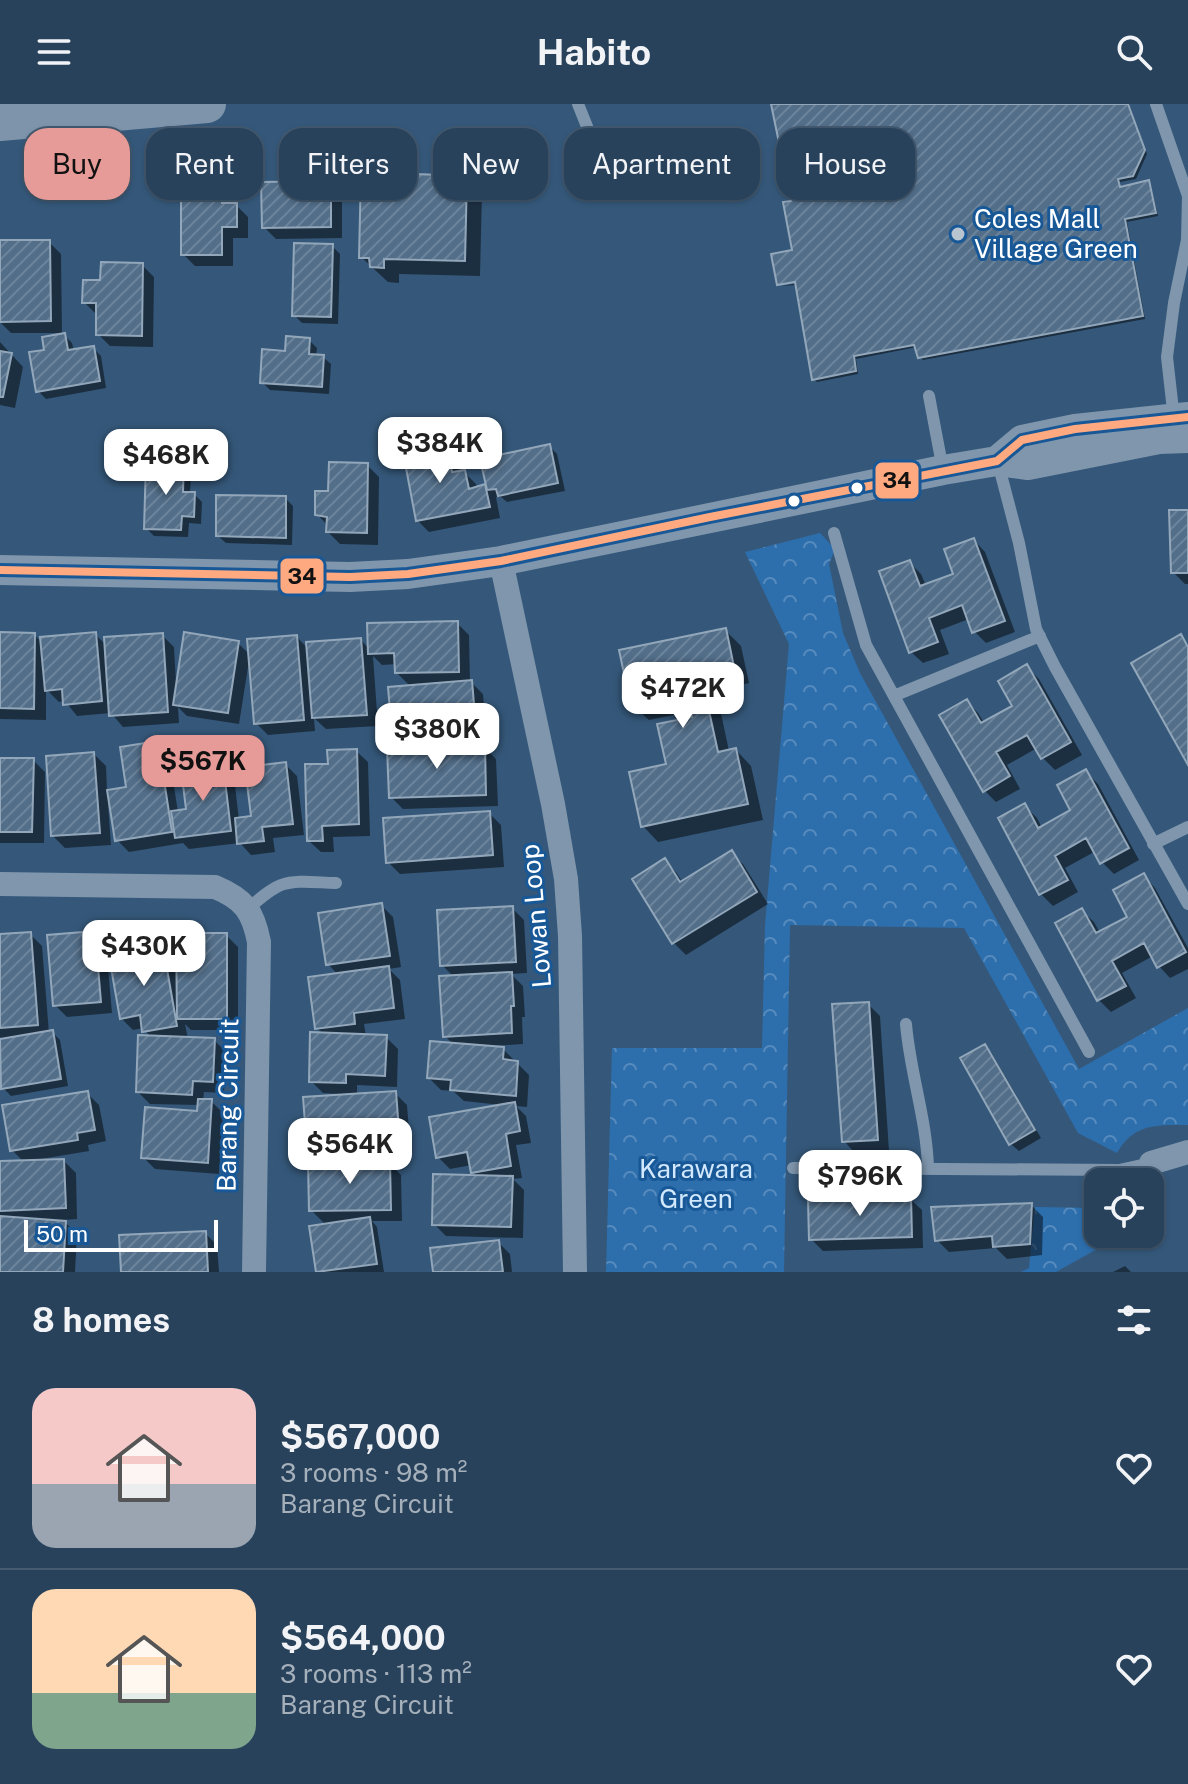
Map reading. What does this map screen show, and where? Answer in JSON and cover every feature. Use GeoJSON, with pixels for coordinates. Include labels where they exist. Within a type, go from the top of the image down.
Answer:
{"type":"FeatureCollection","features":[{"type":"Feature","properties":{"kind":"main road"},"geometry":{"type":"LineString","coordinates":[[0,122],[207,104]]}},
{"type":"Feature","properties":{"kind":"street"},"geometry":{"type":"LineString","coordinates":[[0,570],[350,577],[408,574],[501,561],[997,461],[1022,440],[1075,429],[1181,428]]}},
{"type":"Feature","properties":{"kind":"street","name":"Lowan Loop"},"geometry":{"type":"LineString","coordinates":[[501,561],[566,879],[570,936],[575,1272]]}},
{"type":"Feature","properties":{"kind":"street"},"geometry":{"type":"LineString","coordinates":[[0,884],[215,887],[233,896],[248,909]]}},
{"type":"Feature","properties":{"kind":"street","name":"Barang Circuit"},"geometry":{"type":"LineString","coordinates":[[248,909],[259,942],[254,1272]]}},
{"type":"Feature","properties":{"kind":"street"},"geometry":{"type":"LineString","coordinates":[[1151,1163],[1188,1152]]}},
{"type":"Feature","properties":{"kind":"lane"},"geometry":{"type":"LineString","coordinates":[[578,104],[588,128]]}},
{"type":"Feature","properties":{"kind":"lane"},"geometry":{"type":"LineString","coordinates":[[1156,104],[1188,196],[1187,240],[1167,357],[1181,428]]}},
{"type":"Feature","properties":{"kind":"lane"},"geometry":{"type":"LineString","coordinates":[[929,396],[943,470]]}},
{"type":"Feature","properties":{"kind":"lane"},"geometry":{"type":"LineString","coordinates":[[997,461],[1019,543],[1036,629],[1188,904]]}},
{"type":"Feature","properties":{"kind":"lane"},"geometry":{"type":"LineString","coordinates":[[834,533],[866,645],[1089,1052]]}},
{"type":"Feature","properties":{"kind":"lane"},"geometry":{"type":"LineString","coordinates":[[896,695],[1040,636]]}},
{"type":"Feature","properties":{"kind":"lane"},"geometry":{"type":"LineString","coordinates":[[1153,844],[1188,827]]}},
{"type":"Feature","properties":{"kind":"lane"},"geometry":{"type":"LineString","coordinates":[[248,909],[281,885],[336,883]]}},
{"type":"Feature","properties":{"kind":"lane"},"geometry":{"type":"LineString","coordinates":[[906,1024],[927,1142],[928,1169]]}},
{"type":"Feature","properties":{"kind":"lane"},"geometry":{"type":"LineString","coordinates":[[793,1168],[1119,1170],[1151,1163]]}},
{"type":"Feature","properties":{"kind":"green space","name":"Karawara Green"},"geometry":{"type":"Polygon","coordinates":[[[820,533],[835,549],[829,564],[843,633],[860,673],[1079,1069],[1188,1008],[1188,1125],[1156,1126],[1139,1131],[1117,1153],[1078,1133],[964,928],[790,925],[784,1272],[606,1272],[612,1048],[762,1048],[765,925],[789,644],[745,552],[820,533]]]}},
{"type":"Feature","properties":{"kind":"green space"},"geometry":{"type":"Polygon","coordinates":[[[1035,1207],[1084,1208],[1084,1248],[1099,1248],[1056,1272],[1021,1272],[1029,1268],[1035,1207]]]}},
{"type":"Feature","properties":{"kind":"building","name":"Coles Mall Village Green"},"geometry":{"type":"Polygon","coordinates":[[[771,104],[1128,104],[1145,150],[1133,176],[1118,179],[1120,187],[1149,180],[1156,213],[1125,219],[1143,316],[918,358],[914,345],[854,356],[856,371],[812,380],[795,282],[777,285],[771,254],[792,250],[783,202],[915,200],[915,128],[776,128],[771,104]]]}},
{"type":"Feature","properties":{"kind":"building"},"geometry":{"type":"Polygon","coordinates":[[[417,174],[433,175],[433,200],[466,200],[465,261],[384,259],[384,268],[370,267],[369,258],[359,258],[360,200],[417,200],[417,174]]]}},
{"type":"Feature","properties":{"kind":"building"},"geometry":{"type":"Polygon","coordinates":[[[263,182],[279,182],[279,200],[331,200],[331,227],[262,228],[263,182]]]}},
{"type":"Feature","properties":{"kind":"building"},"geometry":{"type":"Polygon","coordinates":[[[181,200],[237,203],[237,227],[222,227],[222,255],[181,255],[181,200]]]}},
{"type":"Feature","properties":{"kind":"building"},"geometry":{"type":"Polygon","coordinates":[[[0,240],[50,240],[51,321],[0,322],[0,240]]]}},
{"type":"Feature","properties":{"kind":"building"},"geometry":{"type":"Polygon","coordinates":[[[294,243],[333,244],[331,317],[292,316],[294,243]]]}},
{"type":"Feature","properties":{"kind":"building"},"geometry":{"type":"Polygon","coordinates":[[[101,262],[143,263],[142,336],[96,335],[96,303],[82,303],[83,280],[100,280],[101,262]]]}},
{"type":"Feature","properties":{"kind":"building"},"geometry":{"type":"Polygon","coordinates":[[[65,333],[68,350],[94,346],[100,381],[36,392],[29,352],[44,350],[42,337],[65,333]]]}},
{"type":"Feature","properties":{"kind":"building"},"geometry":{"type":"Polygon","coordinates":[[[286,336],[310,338],[309,354],[324,355],[322,387],[260,383],[262,349],[285,351],[286,336]]]}},
{"type":"Feature","properties":{"kind":"building"},"geometry":{"type":"Polygon","coordinates":[[[0,351],[12,353],[3,397],[0,397],[0,351]]]}},
{"type":"Feature","properties":{"kind":"building"},"geometry":{"type":"Polygon","coordinates":[[[446,444],[452,472],[465,470],[469,489],[485,484],[490,507],[416,521],[403,452],[446,444]]]}},
{"type":"Feature","properties":{"kind":"building"},"geometry":{"type":"Polygon","coordinates":[[[550,444],[558,483],[498,496],[496,489],[487,490],[480,459],[550,444]]]}},
{"type":"Feature","properties":{"kind":"building"},"geometry":{"type":"Polygon","coordinates":[[[146,462],[184,463],[183,492],[195,492],[194,517],[182,516],[181,530],[144,529],[146,462]]]}},
{"type":"Feature","properties":{"kind":"building"},"geometry":{"type":"Polygon","coordinates":[[[329,462],[368,463],[367,533],[326,532],[327,517],[315,515],[315,491],[328,491],[329,462]]]}},
{"type":"Feature","properties":{"kind":"building"},"geometry":{"type":"Polygon","coordinates":[[[216,495],[286,496],[286,538],[216,536],[216,495]]]}},
{"type":"Feature","properties":{"kind":"building"},"geometry":{"type":"Polygon","coordinates":[[[1169,510],[1188,510],[1188,573],[1171,573],[1169,510]]]}},
{"type":"Feature","properties":{"kind":"building"},"geometry":{"type":"Polygon","coordinates":[[[974,538],[1005,621],[972,633],[962,605],[929,618],[938,642],[909,653],[879,571],[910,560],[920,586],[953,574],[944,549],[974,538]]]}},
{"type":"Feature","properties":{"kind":"building"},"geometry":{"type":"Polygon","coordinates":[[[458,621],[459,672],[395,673],[394,653],[368,654],[367,623],[458,621]]]}},
{"type":"Feature","properties":{"kind":"building"},"geometry":{"type":"Polygon","coordinates":[[[726,628],[734,667],[701,674],[718,752],[736,748],[748,804],[641,827],[629,772],[666,764],[657,724],[692,717],[687,693],[631,706],[619,650],[726,628]]]}},
{"type":"Feature","properties":{"kind":"building"},"geometry":{"type":"Polygon","coordinates":[[[0,632],[35,633],[34,709],[0,708],[0,632]]]}},
{"type":"Feature","properties":{"kind":"building"},"geometry":{"type":"Polygon","coordinates":[[[96,632],[102,701],[63,705],[62,689],[45,691],[40,637],[96,632]]]}},
{"type":"Feature","properties":{"kind":"building"},"geometry":{"type":"Polygon","coordinates":[[[184,632],[239,641],[228,713],[173,705],[184,632]]]}},
{"type":"Feature","properties":{"kind":"building"},"geometry":{"type":"Polygon","coordinates":[[[163,633],[168,712],[109,716],[104,637],[163,633]]]}},
{"type":"Feature","properties":{"kind":"building"},"geometry":{"type":"Polygon","coordinates":[[[1181,634],[1188,647],[1188,765],[1131,663],[1181,634]]]}},
{"type":"Feature","properties":{"kind":"building"},"geometry":{"type":"Polygon","coordinates":[[[297,635],[304,720],[254,724],[247,639],[297,635]]]}},
{"type":"Feature","properties":{"kind":"building"},"geometry":{"type":"Polygon","coordinates":[[[361,638],[367,715],[312,718],[306,642],[361,638]]]}},
{"type":"Feature","properties":{"kind":"building"},"geometry":{"type":"Polygon","coordinates":[[[1027,664],[1071,742],[1041,759],[1027,735],[996,752],[1010,776],[983,792],[939,715],[967,699],[981,723],[1012,706],[998,681],[1027,664]]]}},
{"type":"Feature","properties":{"kind":"building"},"geometry":{"type":"Polygon","coordinates":[[[472,680],[476,729],[392,736],[388,687],[472,680]]]}},
{"type":"Feature","properties":{"kind":"building"},"geometry":{"type":"Polygon","coordinates":[[[158,741],[172,832],[115,841],[107,790],[126,787],[120,747],[158,741]]]}},
{"type":"Feature","properties":{"kind":"building"},"geometry":{"type":"Polygon","coordinates":[[[485,745],[486,795],[389,798],[387,748],[485,745]]]}},
{"type":"Feature","properties":{"kind":"building"},"geometry":{"type":"Polygon","coordinates":[[[357,749],[359,824],[322,826],[323,841],[307,841],[305,764],[328,764],[327,750],[357,749]]]}},
{"type":"Feature","properties":{"kind":"building"},"geometry":{"type":"Polygon","coordinates":[[[94,752],[100,833],[51,836],[46,756],[94,752]]]}},
{"type":"Feature","properties":{"kind":"building"},"geometry":{"type":"Polygon","coordinates":[[[0,758],[34,758],[32,832],[0,832],[0,758]]]}},
{"type":"Feature","properties":{"kind":"building"},"geometry":{"type":"Polygon","coordinates":[[[286,762],[293,824],[262,827],[264,841],[237,844],[235,818],[251,816],[245,767],[286,762]]]}},
{"type":"Feature","properties":{"kind":"building"},"geometry":{"type":"Polygon","coordinates":[[[223,763],[231,831],[175,838],[171,811],[186,809],[181,769],[223,763]]]}},
{"type":"Feature","properties":{"kind":"building"},"geometry":{"type":"Polygon","coordinates":[[[1086,769],[1129,848],[1100,864],[1086,838],[1055,856],[1068,880],[1039,895],[998,818],[1025,803],[1038,828],[1070,810],[1057,785],[1086,769]]]}},
{"type":"Feature","properties":{"kind":"building"},"geometry":{"type":"Polygon","coordinates":[[[490,811],[493,855],[386,863],[383,818],[490,811]]]}},
{"type":"Feature","properties":{"kind":"building"},"geometry":{"type":"Polygon","coordinates":[[[732,850],[757,892],[672,944],[632,879],[665,858],[680,882],[732,850]]]}},
{"type":"Feature","properties":{"kind":"building"},"geometry":{"type":"Polygon","coordinates":[[[1144,873],[1186,952],[1157,968],[1144,943],[1112,961],[1126,986],[1097,1001],[1055,923],[1082,908],[1096,933],[1127,917],[1113,890],[1144,873]]]}},
{"type":"Feature","properties":{"kind":"building"},"geometry":{"type":"Polygon","coordinates":[[[382,903],[390,956],[326,965],[318,913],[382,903]]]}},
{"type":"Feature","properties":{"kind":"building"},"geometry":{"type":"Polygon","coordinates":[[[513,906],[516,962],[440,966],[437,910],[513,906]]]}},
{"type":"Feature","properties":{"kind":"building"},"geometry":{"type":"Polygon","coordinates":[[[95,931],[101,1002],[53,1006],[47,935],[95,931]]]}},
{"type":"Feature","properties":{"kind":"building"},"geometry":{"type":"Polygon","coordinates":[[[31,932],[38,1025],[0,1028],[0,934],[31,932]]]}},
{"type":"Feature","properties":{"kind":"building"},"geometry":{"type":"Polygon","coordinates":[[[176,933],[227,933],[227,1019],[177,1019],[176,933]]]}},
{"type":"Feature","properties":{"kind":"building"},"geometry":{"type":"Polygon","coordinates":[[[163,946],[177,1026],[142,1032],[140,1015],[120,1019],[109,956],[163,946]]]}},
{"type":"Feature","properties":{"kind":"building"},"geometry":{"type":"Polygon","coordinates":[[[389,966],[394,1008],[354,1013],[355,1024],[315,1029],[308,977],[389,966]]]}},
{"type":"Feature","properties":{"kind":"building"},"geometry":{"type":"Polygon","coordinates":[[[512,972],[512,1033],[443,1037],[439,976],[512,972]]]}},
{"type":"Feature","properties":{"kind":"building"},"geometry":{"type":"Polygon","coordinates":[[[869,1002],[878,1140],[842,1142],[832,1004],[869,1002]]]}},
{"type":"Feature","properties":{"kind":"building"},"geometry":{"type":"Polygon","coordinates":[[[53,1030],[61,1079],[1,1089],[0,1039],[53,1030]]]}},
{"type":"Feature","properties":{"kind":"building"},"geometry":{"type":"Polygon","coordinates":[[[310,1032],[387,1035],[385,1076],[346,1074],[346,1083],[309,1082],[310,1032]]]}},
{"type":"Feature","properties":{"kind":"building"},"geometry":{"type":"Polygon","coordinates":[[[138,1035],[215,1038],[213,1082],[193,1081],[192,1095],[136,1092],[138,1035]]]}},
{"type":"Feature","properties":{"kind":"building"},"geometry":{"type":"Polygon","coordinates":[[[430,1041],[504,1047],[503,1059],[518,1061],[516,1096],[450,1090],[451,1080],[427,1078],[430,1041]]]}},
{"type":"Feature","properties":{"kind":"building"},"geometry":{"type":"Polygon","coordinates":[[[985,1044],[1035,1130],[1009,1145],[960,1058],[985,1044]]]}},
{"type":"Feature","properties":{"kind":"building"},"geometry":{"type":"Polygon","coordinates":[[[88,1091],[95,1130],[77,1133],[78,1140],[10,1151],[2,1105],[88,1091]]]}},
{"type":"Feature","properties":{"kind":"building"},"geometry":{"type":"Polygon","coordinates":[[[396,1091],[400,1144],[307,1150],[303,1097],[396,1091]]]}},
{"type":"Feature","properties":{"kind":"building"},"geometry":{"type":"Polygon","coordinates":[[[198,1099],[212,1099],[208,1163],[141,1158],[145,1107],[197,1111],[198,1099]]]}},
{"type":"Feature","properties":{"kind":"building"},"geometry":{"type":"Polygon","coordinates":[[[515,1102],[520,1131],[506,1134],[511,1166],[471,1173],[467,1152],[436,1158],[429,1117],[515,1102]]]}},
{"type":"Feature","properties":{"kind":"building"},"geometry":{"type":"Polygon","coordinates":[[[64,1159],[66,1208],[0,1211],[0,1161],[64,1159]]]}},
{"type":"Feature","properties":{"kind":"building"},"geometry":{"type":"Polygon","coordinates":[[[390,1161],[391,1210],[309,1211],[308,1162],[390,1161]]]}},
{"type":"Feature","properties":{"kind":"building"},"geometry":{"type":"Polygon","coordinates":[[[433,1174],[513,1176],[511,1227],[432,1225],[433,1174]]]}},
{"type":"Feature","properties":{"kind":"building"},"geometry":{"type":"Polygon","coordinates":[[[911,1196],[912,1237],[809,1240],[808,1200],[911,1196]]]}},
{"type":"Feature","properties":{"kind":"building"},"geometry":{"type":"Polygon","coordinates":[[[1032,1203],[1030,1244],[993,1247],[992,1236],[935,1241],[931,1207],[1032,1203]]]}},
{"type":"Feature","properties":{"kind":"building"},"geometry":{"type":"Polygon","coordinates":[[[0,1216],[66,1221],[63,1272],[0,1272],[0,1216]]]}},
{"type":"Feature","properties":{"kind":"building"},"geometry":{"type":"Polygon","coordinates":[[[370,1217],[377,1264],[316,1272],[309,1226],[370,1217]]]}},
{"type":"Feature","properties":{"kind":"building"},"geometry":{"type":"Polygon","coordinates":[[[206,1231],[208,1272],[121,1272],[119,1235],[206,1231]]]}},
{"type":"Feature","properties":{"kind":"building"},"geometry":{"type":"Polygon","coordinates":[[[499,1240],[503,1272],[433,1272],[430,1248],[499,1240]]]}},
{"type":"Feature","properties":{"kind":"transit line","name":"34"},"geometry":{"type":"LineString","coordinates":[[0,570],[350,577],[408,574],[501,561],[997,461],[1022,440],[1075,429],[1188,417]]}},
{"type":"Feature","properties":{"kind":"place","name":"Coles Mall Village Green"},"geometry":{"type":"Point","coordinates":[958,234]}}]}
